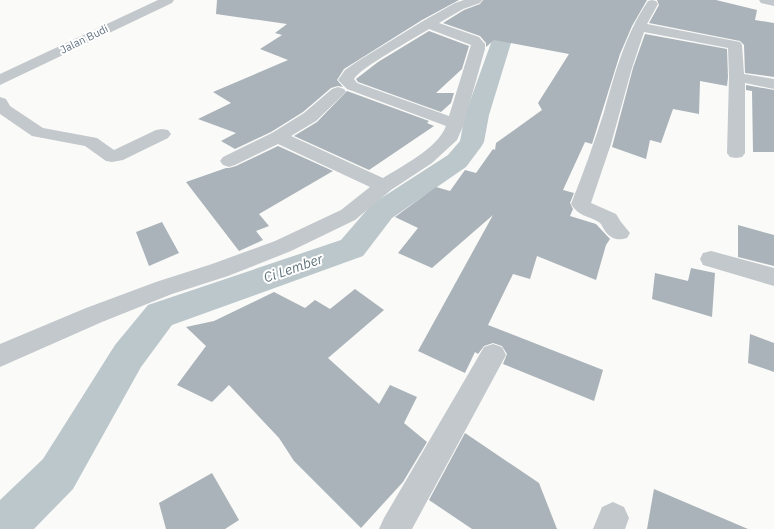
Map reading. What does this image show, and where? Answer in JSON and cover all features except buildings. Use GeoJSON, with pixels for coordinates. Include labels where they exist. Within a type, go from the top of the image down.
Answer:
{"type":"FeatureCollection","features":[{"type":"Feature","properties":{"kind":"street","name":"Jalan Budi"},"geometry":{"type":"LineString","coordinates":[[0,80],[168,0]]}},
{"type":"Feature","properties":{"kind":"street"},"geometry":{"type":"LineString","coordinates":[[456,124],[352,86],[346,80],[350,73],[363,64],[428,24],[459,6],[476,0]]}},
{"type":"Feature","properties":{"kind":"street"},"geometry":{"type":"LineString","coordinates":[[765,0],[774,2]]}},
{"type":"Feature","properties":{"kind":"street"},"geometry":{"type":"LineString","coordinates":[[620,233],[616,231],[609,219],[583,207],[581,204],[613,110],[626,61],[641,20],[652,4]]}},
{"type":"Feature","properties":{"kind":"street"},"geometry":{"type":"LineString","coordinates":[[0,356],[94,315],[164,288],[283,246],[348,215],[384,186],[426,159],[451,136],[456,124],[478,49],[478,44],[474,40],[428,24]]}},
{"type":"Feature","properties":{"kind":"street"},"geometry":{"type":"LineString","coordinates":[[639,27],[735,45],[738,77],[736,153]]}},
{"type":"Feature","properties":{"kind":"street"},"geometry":{"type":"LineString","coordinates":[[738,77],[774,84]]}},
{"type":"Feature","properties":{"kind":"street"},"geometry":{"type":"LineString","coordinates":[[229,161],[278,137],[310,117],[338,92]]}},
{"type":"Feature","properties":{"kind":"street"},"geometry":{"type":"LineString","coordinates":[[0,102],[4,109],[38,132],[91,142],[112,157],[162,134]]}},
{"type":"Feature","properties":{"kind":"street"},"geometry":{"type":"LineString","coordinates":[[278,137],[384,186]]}},
{"type":"Feature","properties":{"kind":"street"},"geometry":{"type":"LineString","coordinates":[[711,259],[774,277]]}},
{"type":"Feature","properties":{"kind":"street"},"geometry":{"type":"LineString","coordinates":[[395,529],[493,355]]}},
{"type":"Feature","properties":{"kind":"waterway","name":"Ci Lember"},"geometry":{"type":"LineString","coordinates":[[0,527],[17,515],[58,474],[128,356],[160,315],[352,248],[382,211],[457,161],[472,142],[477,115],[501,43],[513,27],[546,10],[560,6],[568,0]]}}]}
